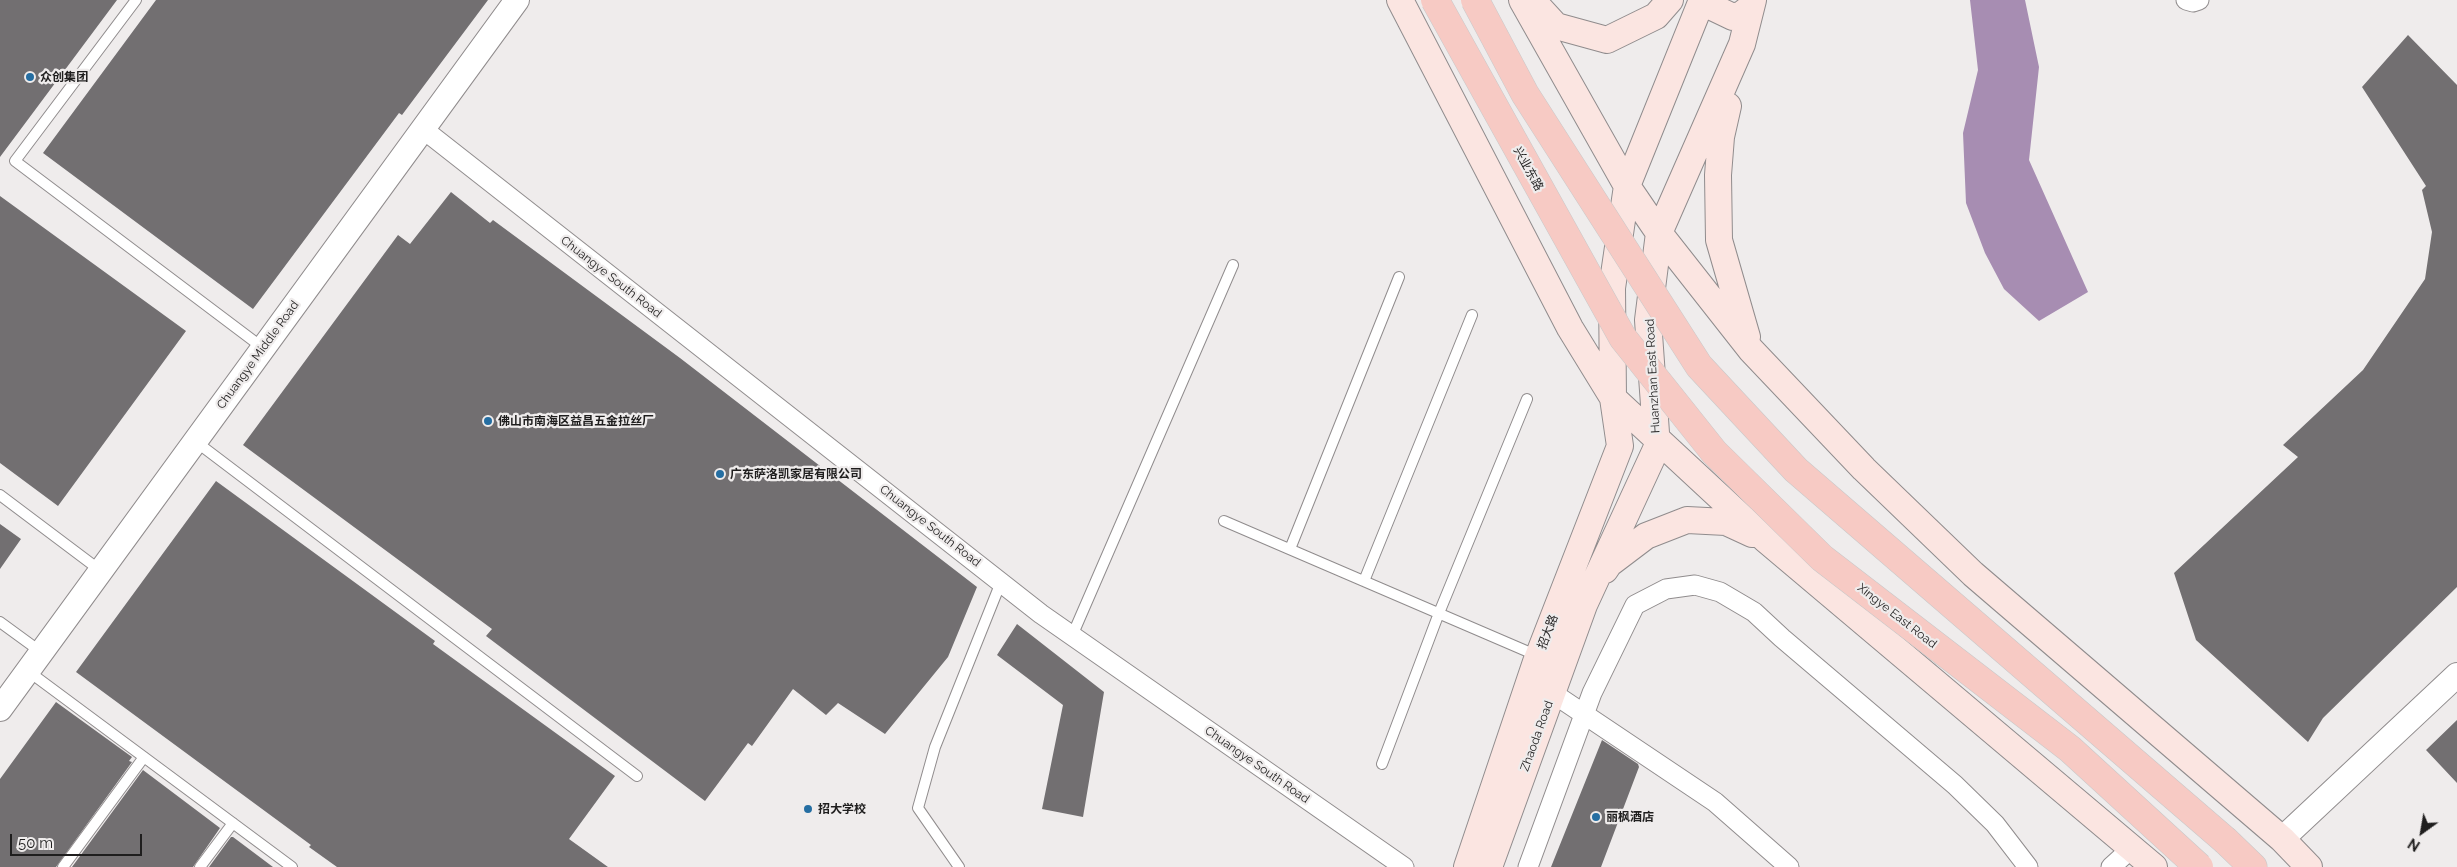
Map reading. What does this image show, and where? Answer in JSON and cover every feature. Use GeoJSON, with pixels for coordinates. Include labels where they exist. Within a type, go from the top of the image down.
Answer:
{"type":"FeatureCollection","features":[{"type":"Feature","properties":{"kind":"main road"},"geometry":{"type":"LineString","coordinates":[[1400,0],[1570,328],[1613,398],[1765,539],[2133,847],[2154,867]]}},
{"type":"Feature","properties":{"kind":"main road","name":"Xingye East Road"},"geometry":{"type":"LineString","coordinates":[[1435,0],[1623,338],[1714,452],[1822,558],[2070,750],[2199,867]]}},
{"type":"Feature","properties":{"kind":"main road"},"geometry":{"type":"LineString","coordinates":[[1474,0],[1525,94],[1698,366],[1796,470],[2226,840],[2253,867]]}},
{"type":"Feature","properties":{"kind":"main road"},"geometry":{"type":"LineString","coordinates":[[1522,0],[1628,186],[1660,233],[1751,350],[1864,469],[1973,574],[2282,839],[2309,867]]}},
{"type":"Feature","properties":{"kind":"main road"},"geometry":{"type":"LineString","coordinates":[[1532,0],[1556,26],[1607,40],[1656,16],[1670,0]]}},
{"type":"Feature","properties":{"kind":"main road"},"geometry":{"type":"LineString","coordinates":[[1613,398],[1612,288],[1628,186],[1702,0]]}},
{"type":"Feature","properties":{"kind":"main road"},"geometry":{"type":"LineString","coordinates":[[1706,0],[1710,6],[1733,17],[1742,14],[1752,3]]}},
{"type":"Feature","properties":{"kind":"main road","name":"Huanzhan East Road"},"geometry":{"type":"LineString","coordinates":[[1584,605],[1656,446],[1648,320],[1660,233],[1742,44],[1752,3]]}},
{"type":"Feature","properties":{"kind":"main road"},"geometry":{"type":"LineString","coordinates":[[1742,44],[1721,138],[1718,175],[1719,240],[1751,350]]}},
{"type":"Feature","properties":{"kind":"main road","name":"招大路"},"geometry":{"type":"LineString","coordinates":[[1467,867],[1546,671],[1620,446],[1613,398]]}},
{"type":"Feature","properties":{"kind":"main road"},"geometry":{"type":"LineString","coordinates":[[1584,605],[1609,564],[1646,536],[1687,520],[1726,522],[1765,539]]}},
{"type":"Feature","properties":{"kind":"main road","name":"Zhaoda Road"},"geometry":{"type":"LineString","coordinates":[[1489,867],[1546,671],[1584,605]]}},
{"type":"Feature","properties":{"kind":"street","name":"Chuangye Middle Road"},"geometry":{"type":"LineString","coordinates":[[0,709],[517,0]]}},
{"type":"Feature","properties":{"kind":"street"},"geometry":{"type":"LineString","coordinates":[[2186,0],[2193,2],[2199,0]]}},
{"type":"Feature","properties":{"kind":"street","name":"Chuangye South Road"},"geometry":{"type":"LineString","coordinates":[[423,129],[1072,636],[1404,867]]}},
{"type":"Feature","properties":{"kind":"street"},"geometry":{"type":"LineString","coordinates":[[1528,867],[1592,692],[1635,605],[1666,589],[1695,585],[1720,592],[1754,612],[1955,785],[1995,824],[2028,867]]}},
{"type":"Feature","properties":{"kind":"street"},"geometry":{"type":"LineString","coordinates":[[1546,671],[1584,714],[1715,802],[1789,867]]}},
{"type":"Feature","properties":{"kind":"street"},"geometry":{"type":"LineString","coordinates":[[2282,839],[2457,675]]}},
{"type":"Feature","properties":{"kind":"street"},"geometry":{"type":"LineString","coordinates":[[2111,867],[2133,847]]}},
{"type":"Feature","properties":{"kind":"lane"},"geometry":{"type":"LineString","coordinates":[[136,0],[15,161],[263,348]]}},
{"type":"Feature","properties":{"kind":"lane"},"geometry":{"type":"LineString","coordinates":[[1072,636],[1233,265]]}},
{"type":"Feature","properties":{"kind":"lane"},"geometry":{"type":"LineString","coordinates":[[1290,550],[1399,277]]}},
{"type":"Feature","properties":{"kind":"lane"},"geometry":{"type":"LineString","coordinates":[[1364,582],[1472,315]]}},
{"type":"Feature","properties":{"kind":"lane"},"geometry":{"type":"LineString","coordinates":[[1382,764],[1438,614],[1527,399]]}},
{"type":"Feature","properties":{"kind":"lane"},"geometry":{"type":"LineString","coordinates":[[195,441],[637,776]]}},
{"type":"Feature","properties":{"kind":"lane"},"geometry":{"type":"LineString","coordinates":[[0,495],[101,571]]}},
{"type":"Feature","properties":{"kind":"lane"},"geometry":{"type":"LineString","coordinates":[[1224,521],[1438,614],[1546,671]]}},
{"type":"Feature","properties":{"kind":"lane"},"geometry":{"type":"LineString","coordinates":[[959,867],[918,808],[934,747],[1001,582]]}},
{"type":"Feature","properties":{"kind":"lane"},"geometry":{"type":"LineString","coordinates":[[0,622],[42,652]]}},
{"type":"Feature","properties":{"kind":"lane"},"geometry":{"type":"LineString","coordinates":[[28,671],[292,867]]}},
{"type":"Feature","properties":{"kind":"lane"},"geometry":{"type":"LineString","coordinates":[[63,867],[144,757]]}},
{"type":"Feature","properties":{"kind":"lane"},"geometry":{"type":"LineString","coordinates":[[200,867],[233,823]]}},
{"type":"Feature","properties":{"kind":"shaded area"},"geometry":{"type":"Polygon","coordinates":[[[1970,0],[2025,0],[2039,67],[2029,160],[2088,292],[2039,321],[2004,289],[1985,253],[1966,203],[1963,133],[1978,70],[1970,0]]]}},
{"type":"Feature","properties":{"kind":"building","name":"众创集团"},"geometry":{"type":"Polygon","coordinates":[[[0,0],[117,0],[0,157],[0,0]]]}},
{"type":"Feature","properties":{"kind":"building"},"geometry":{"type":"Polygon","coordinates":[[[156,0],[488,0],[402,115],[399,113],[253,309],[43,153],[156,0]]]}},
{"type":"Feature","properties":{"kind":"building"},"geometry":{"type":"Polygon","coordinates":[[[2408,35],[2457,85],[2457,587],[2323,718],[2308,742],[2196,640],[2174,573],[2298,457],[2283,445],[2363,370],[2425,279],[2432,232],[2422,190],[2426,186],[2362,87],[2408,35]]]}},
{"type":"Feature","properties":{"kind":"building"},"geometry":{"type":"Polygon","coordinates":[[[451,192],[490,223],[493,220],[680,358],[977,587],[948,657],[885,734],[838,703],[826,715],[793,689],[752,746],[748,743],[705,801],[486,636],[492,629],[243,445],[398,235],[410,244],[451,192]]]}},
{"type":"Feature","properties":{"kind":"building"},"geometry":{"type":"Polygon","coordinates":[[[0,196],[186,331],[58,506],[0,463],[0,196]]]}},
{"type":"Feature","properties":{"kind":"building"},"geometry":{"type":"Polygon","coordinates":[[[216,481],[435,641],[433,644],[615,776],[569,839],[608,867],[337,867],[309,847],[311,845],[76,672],[216,481]]]}},
{"type":"Feature","properties":{"kind":"building"},"geometry":{"type":"Polygon","coordinates":[[[0,524],[21,539],[0,569],[0,524]]]}},
{"type":"Feature","properties":{"kind":"building"},"geometry":{"type":"Polygon","coordinates":[[[1017,624],[1104,692],[1083,817],[1042,809],[1063,705],[997,655],[1017,624]]]}},
{"type":"Feature","properties":{"kind":"building"},"geometry":{"type":"Polygon","coordinates":[[[56,702],[132,757],[129,761],[132,762],[56,867],[0,867],[0,779],[56,702]]]}},
{"type":"Feature","properties":{"kind":"building"},"geometry":{"type":"Polygon","coordinates":[[[2457,720],[2457,783],[2426,750],[2457,720]]]}},
{"type":"Feature","properties":{"kind":"building","name":"丽枫酒店"},"geometry":{"type":"Polygon","coordinates":[[[1602,740],[1638,764],[1639,767],[1601,867],[1551,867],[1602,740]]]}},
{"type":"Feature","properties":{"kind":"building"},"geometry":{"type":"Polygon","coordinates":[[[143,770],[220,828],[193,867],[72,867],[143,770]]]}},
{"type":"Feature","properties":{"kind":"building"},"geometry":{"type":"Polygon","coordinates":[[[231,837],[233,837],[273,867],[209,867],[231,837]]]}},
{"type":"Feature","properties":{"kind":"place","name":"众创集团"},"geometry":{"type":"Point","coordinates":[30,77]}},
{"type":"Feature","properties":{"kind":"place","name":"佛山市南海区益昌五金拉丝厂"},"geometry":{"type":"Point","coordinates":[488,421]}},
{"type":"Feature","properties":{"kind":"place","name":"广东萨洛凯家居有限公司"},"geometry":{"type":"Point","coordinates":[720,474]}},
{"type":"Feature","properties":{"kind":"place","name":"招大学校"},"geometry":{"type":"Point","coordinates":[808,809]}},
{"type":"Feature","properties":{"kind":"place","name":"丽枫酒店"},"geometry":{"type":"Point","coordinates":[1596,817]}}]}
